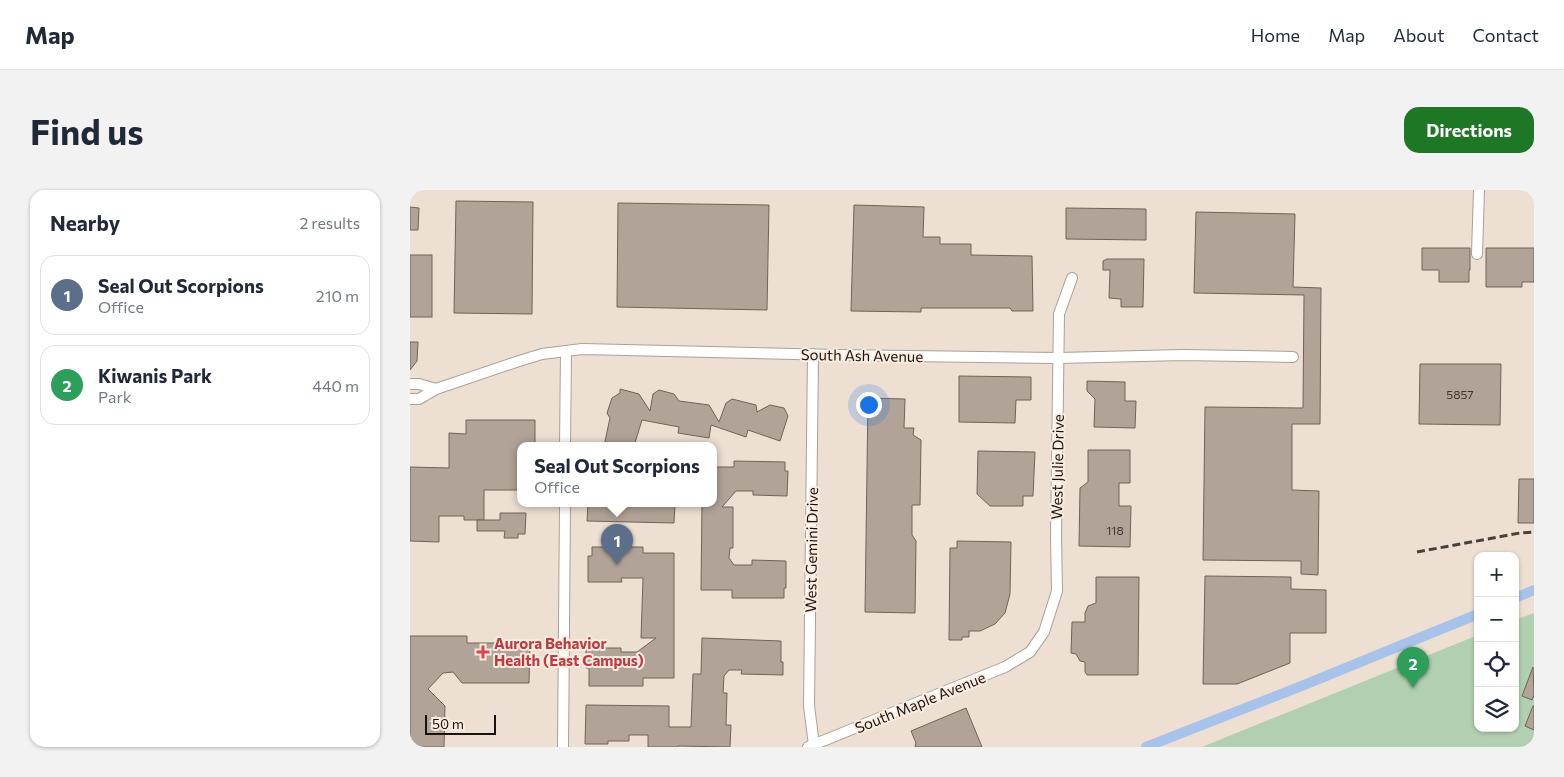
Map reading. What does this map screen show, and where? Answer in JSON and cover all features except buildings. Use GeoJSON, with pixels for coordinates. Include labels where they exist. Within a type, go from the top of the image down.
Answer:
{"type":"FeatureCollection","features":[{"type":"Feature","properties":{"kind":"street"},"geometry":{"type":"LineString","coordinates":[[1477,254],[1479,190]]}},
{"type":"Feature","properties":{"kind":"street","name":"West Julie Drive"},"geometry":{"type":"LineString","coordinates":[[1030,652],[1044,632],[1057,591],[1059,314],[1072,278]]}},
{"type":"Feature","properties":{"kind":"street","name":"South Ash Avenue"},"geometry":{"type":"LineString","coordinates":[[410,399],[419,400],[436,389],[519,360],[542,354],[582,349],[1058,358],[1183,355],[1293,357]]}},
{"type":"Feature","properties":{"kind":"street"},"geometry":{"type":"LineString","coordinates":[[565,442],[566,352]]}},
{"type":"Feature","properties":{"kind":"street","name":"West Gemini Drive"},"geometry":{"type":"LineString","coordinates":[[811,746],[809,706],[813,354]]}},
{"type":"Feature","properties":{"kind":"street"},"geometry":{"type":"LineString","coordinates":[[410,384],[419,384],[436,389]]}},
{"type":"Feature","properties":{"kind":"street"},"geometry":{"type":"LineString","coordinates":[[562,747],[565,507]]}},
{"type":"Feature","properties":{"kind":"street","name":"South Maple Avenue"},"geometry":{"type":"LineString","coordinates":[[811,746],[1005,667],[1030,652]]}},
{"type":"Feature","properties":{"kind":"green space"},"geometry":{"type":"Polygon","coordinates":[[[1534,613],[1534,747],[1202,747],[1474,637],[1474,732],[1519,732],[1519,619],[1534,613]]]}},
{"type":"Feature","properties":{"kind":"waterway"},"geometry":{"type":"LineString","coordinates":[[1517,597],[1534,590]]}},
{"type":"Feature","properties":{"kind":"waterway"},"geometry":{"type":"LineString","coordinates":[[1146,747],[1474,616]]}},
{"type":"Feature","properties":{"kind":"railway"},"geometry":{"type":"LineString","coordinates":[[1417,552],[1534,532]]}},
{"type":"Feature","properties":{"kind":"place","name":"Seal Out Scorpions"},"geometry":{"type":"Point","coordinates":[617,565]}},
{"type":"Feature","properties":{"kind":"place","name":"Aurora Behavior Health (East Campus)"},"geometry":{"type":"Point","coordinates":[483,652]}},
{"type":"Feature","properties":{"kind":"place","name":"Kiwanis Park"},"geometry":{"type":"Point","coordinates":[1413,688]}}]}
